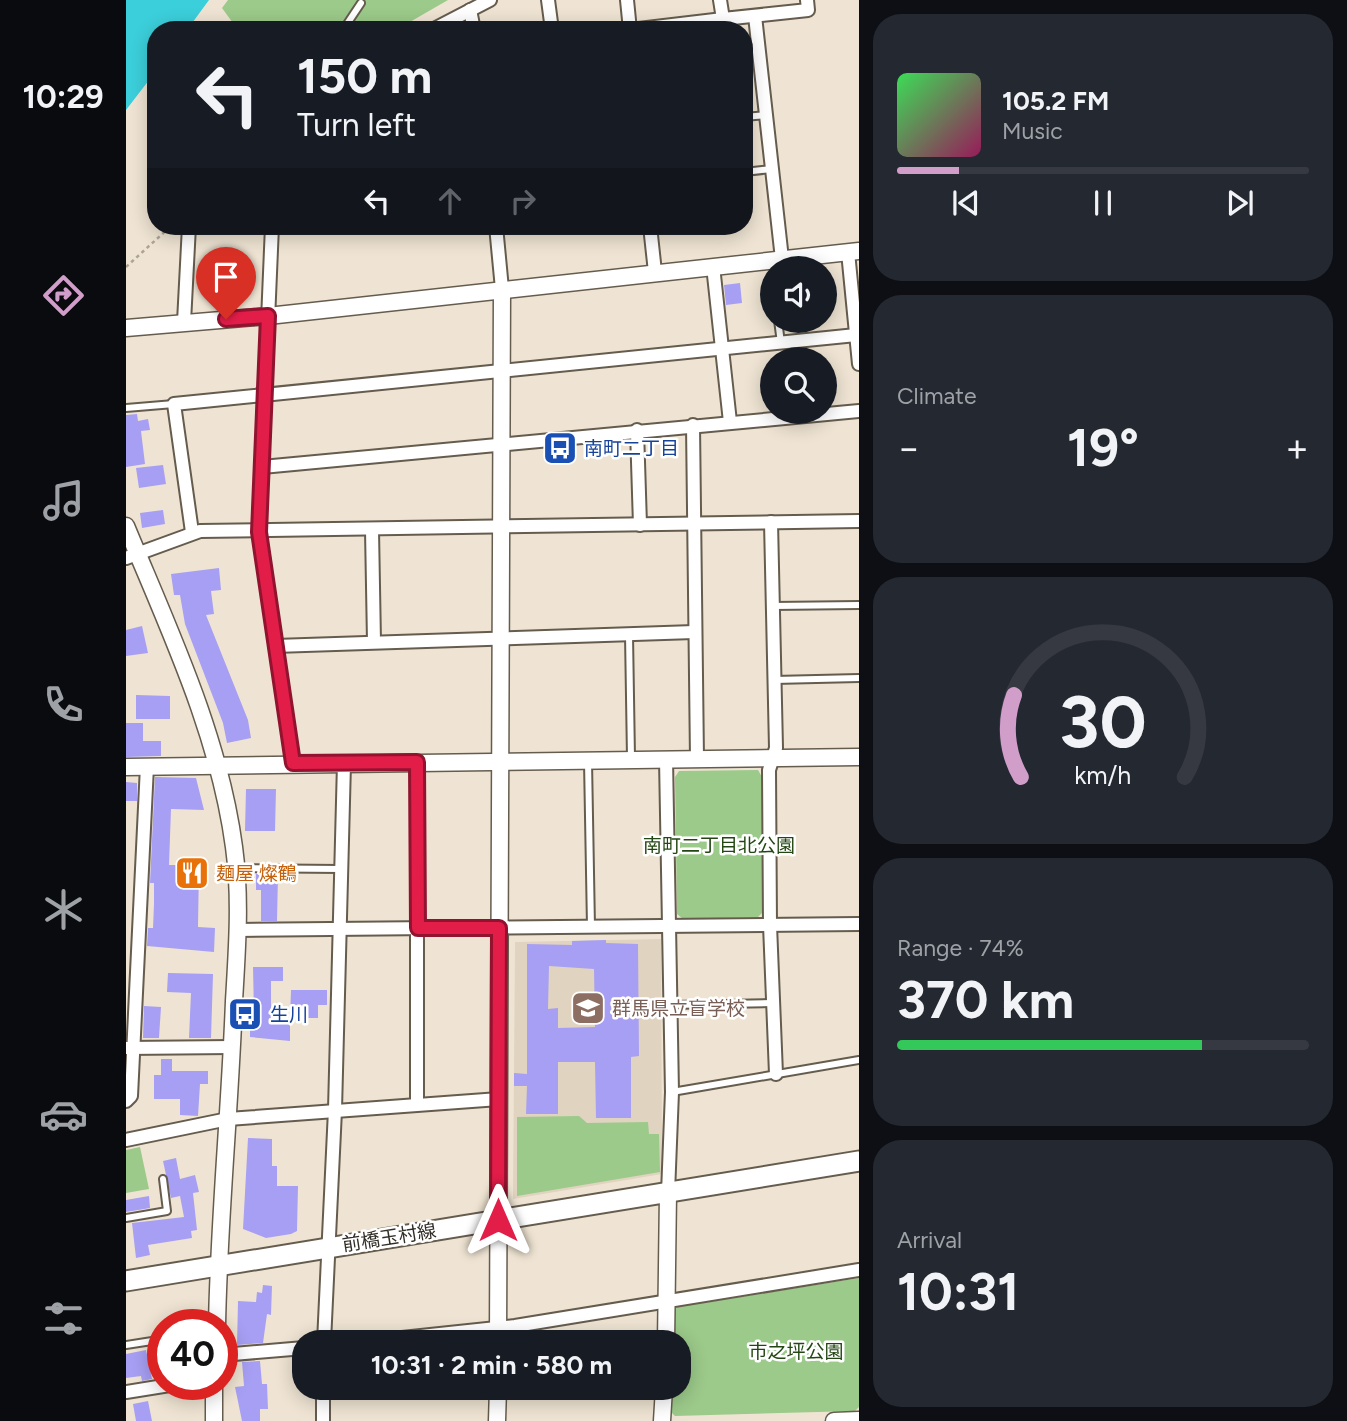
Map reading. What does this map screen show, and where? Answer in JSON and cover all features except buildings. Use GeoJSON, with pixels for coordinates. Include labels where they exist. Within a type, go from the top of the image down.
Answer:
{"type":"FeatureCollection","features":[{"type":"Feature","properties":{"kind":"main road","name":"前橋玉村線"},"geometry":{"type":"LineString","coordinates":[[126,1281],[859,1161]]}},
{"type":"Feature","properties":{"kind":"street"},"geometry":{"type":"LineString","coordinates":[[449,21],[490,0]]}},
{"type":"Feature","properties":{"kind":"street"},"geometry":{"type":"LineString","coordinates":[[548,0],[551,21]]}},
{"type":"Feature","properties":{"kind":"street"},"geometry":{"type":"LineString","coordinates":[[627,0],[629,21]]}},
{"type":"Feature","properties":{"kind":"street"},"geometry":{"type":"LineString","coordinates":[[720,0],[722,21]]}},
{"type":"Feature","properties":{"kind":"street"},"geometry":{"type":"LineString","coordinates":[[734,21],[808,10],[807,0]]}},
{"type":"Feature","properties":{"kind":"street"},"geometry":{"type":"LineString","coordinates":[[470,10],[472,21]]}},
{"type":"Feature","properties":{"kind":"street"},"geometry":{"type":"LineString","coordinates":[[755,16],[772,169],[775,256]]}},
{"type":"Feature","properties":{"kind":"street"},"geometry":{"type":"LineString","coordinates":[[184,322],[189,235]]}},
{"type":"Feature","properties":{"kind":"street"},"geometry":{"type":"LineString","coordinates":[[272,235],[259,532],[293,763]]}},
{"type":"Feature","properties":{"kind":"street"},"geometry":{"type":"LineString","coordinates":[[497,235],[502,289],[498,1330]]}},
{"type":"Feature","properties":{"kind":"street"},"geometry":{"type":"LineString","coordinates":[[651,235],[654,272]]}},
{"type":"Feature","properties":{"kind":"street"},"geometry":{"type":"LineString","coordinates":[[827,256],[853,252],[859,364]]}},
{"type":"Feature","properties":{"kind":"street"},"geometry":{"type":"LineString","coordinates":[[126,328],[268,316],[713,266],[760,264]]}},
{"type":"Feature","properties":{"kind":"street"},"geometry":{"type":"LineString","coordinates":[[713,266],[730,422]]}},
{"type":"Feature","properties":{"kind":"street"},"geometry":{"type":"LineString","coordinates":[[192,532],[174,404],[856,335]]}},
{"type":"Feature","properties":{"kind":"street"},"geometry":{"type":"LineString","coordinates":[[262,467],[502,442],[859,411]]}},
{"type":"Feature","properties":{"kind":"street"},"geometry":{"type":"LineString","coordinates":[[693,425],[697,759]]}},
{"type":"Feature","properties":{"kind":"street"},"geometry":{"type":"LineString","coordinates":[[637,430],[640,525]]}},
{"type":"Feature","properties":{"kind":"street"},"geometry":{"type":"LineString","coordinates":[[132,555],[192,532],[859,521]]}},
{"type":"Feature","properties":{"kind":"street"},"geometry":{"type":"LineString","coordinates":[[771,522],[776,748],[769,770],[770,925],[776,1074]]}},
{"type":"Feature","properties":{"kind":"street"},"geometry":{"type":"LineString","coordinates":[[126,526],[132,555],[192,686],[217,764],[237,868],[233,1047],[217,1309]]}},
{"type":"Feature","properties":{"kind":"street"},"geometry":{"type":"LineString","coordinates":[[372,530],[374,642]]}},
{"type":"Feature","properties":{"kind":"street"},"geometry":{"type":"LineString","coordinates":[[275,646],[694,632]]}},
{"type":"Feature","properties":{"kind":"street"},"geometry":{"type":"LineString","coordinates":[[126,766],[859,757]]}},
{"type":"Feature","properties":{"kind":"street"},"geometry":{"type":"LineString","coordinates":[[666,759],[672,1092],[667,1330]]}},
{"type":"Feature","properties":{"kind":"street"},"geometry":{"type":"LineString","coordinates":[[417,762],[417,1103]]}},
{"type":"Feature","properties":{"kind":"street"},"geometry":{"type":"LineString","coordinates":[[324,1330],[335,1110],[344,763]]}},
{"type":"Feature","properties":{"kind":"street"},"geometry":{"type":"LineString","coordinates":[[126,1101],[131,1096],[130,1047],[146,766]]}},
{"type":"Feature","properties":{"kind":"street"},"geometry":{"type":"LineString","coordinates":[[237,930],[859,923]]}},
{"type":"Feature","properties":{"kind":"street"},"geometry":{"type":"LineString","coordinates":[[130,1047],[233,1047]]}},
{"type":"Feature","properties":{"kind":"street"},"geometry":{"type":"LineString","coordinates":[[126,1140],[228,1119],[499,1099]]}},
{"type":"Feature","properties":{"kind":"street"},"geometry":{"type":"LineString","coordinates":[[522,1330],[669,1300],[859,1270]]}},
{"type":"Feature","properties":{"kind":"street"},"geometry":{"type":"LineString","coordinates":[[238,1354],[292,1349]]}},
{"type":"Feature","properties":{"kind":"street"},"geometry":{"type":"LineString","coordinates":[[126,1392],[147,1388]]}},
{"type":"Feature","properties":{"kind":"street"},"geometry":{"type":"LineString","coordinates":[[214,1400],[214,1421]]}},
{"type":"Feature","properties":{"kind":"street"},"geometry":{"type":"LineString","coordinates":[[323,1400],[323,1421]]}},
{"type":"Feature","properties":{"kind":"street"},"geometry":{"type":"LineString","coordinates":[[498,1400],[498,1421]]}},
{"type":"Feature","properties":{"kind":"street"},"geometry":{"type":"LineString","coordinates":[[662,1421],[663,1400]]}},
{"type":"Feature","properties":{"kind":"street"},"geometry":{"type":"LineString","coordinates":[[834,1421],[859,1420]]}},
{"type":"Feature","properties":{"kind":"lane"},"geometry":{"type":"LineString","coordinates":[[348,21],[361,3]]}},
{"type":"Feature","properties":{"kind":"lane"},"geometry":{"type":"LineString","coordinates":[[753,116],[766,115]]}},
{"type":"Feature","properties":{"kind":"lane"},"geometry":{"type":"LineString","coordinates":[[753,171],[772,169]]}},
{"type":"Feature","properties":{"kind":"lane"},"geometry":{"type":"LineString","coordinates":[[780,333],[781,343]]}},
{"type":"Feature","properties":{"kind":"lane"},"geometry":{"type":"LineString","coordinates":[[126,408],[174,404]]}},
{"type":"Feature","properties":{"kind":"lane"},"geometry":{"type":"LineString","coordinates":[[773,606],[859,606]]}},
{"type":"Feature","properties":{"kind":"lane"},"geometry":{"type":"LineString","coordinates":[[629,635],[631,760]]}},
{"type":"Feature","properties":{"kind":"lane"},"geometry":{"type":"LineString","coordinates":[[775,680],[859,678]]}},
{"type":"Feature","properties":{"kind":"lane"},"geometry":{"type":"LineString","coordinates":[[588,760],[591,927]]}},
{"type":"Feature","properties":{"kind":"lane"},"geometry":{"type":"LineString","coordinates":[[237,868],[341,869]]}},
{"type":"Feature","properties":{"kind":"lane"},"geometry":{"type":"LineString","coordinates":[[670,1005],[772,1003]]}},
{"type":"Feature","properties":{"kind":"lane"},"geometry":{"type":"LineString","coordinates":[[672,1092],[859,1060]]}},
{"type":"Feature","properties":{"kind":"lane"},"geometry":{"type":"LineString","coordinates":[[126,1218],[167,1210],[163,1180]]}},
{"type":"Feature","properties":{"kind":"lane"},"geometry":{"type":"LineString","coordinates":[[126,1345],[147,1342]]}},
{"type":"Feature","properties":{"kind":"path"},"geometry":{"type":"LineString","coordinates":[[126,267],[161,235]]}},
{"type":"Feature","properties":{"kind":"shaded area","name":"群馬県立盲学校"},"geometry":{"type":"Polygon","coordinates":[[[661,939],[662,1174],[513,1199],[515,942],[661,939]]]}},
{"type":"Feature","properties":{"kind":"green space"},"geometry":{"type":"Polygon","coordinates":[[[228,0],[448,0],[412,21],[231,21],[222,8],[228,0]]]}},
{"type":"Feature","properties":{"kind":"green space","name":"南町二丁目北公園"},"geometry":{"type":"Polygon","coordinates":[[[758,770],[762,777],[763,912],[758,917],[683,919],[677,914],[675,777],[679,771],[758,770]]]}},
{"type":"Feature","properties":{"kind":"green space"},"geometry":{"type":"Polygon","coordinates":[[[579,1116],[587,1123],[648,1122],[649,1134],[659,1134],[660,1172],[517,1196],[517,1117],[579,1116]]]}},
{"type":"Feature","properties":{"kind":"green space"},"geometry":{"type":"Polygon","coordinates":[[[140,1147],[149,1189],[126,1193],[126,1150],[140,1147]]]}},
{"type":"Feature","properties":{"kind":"green space","name":"市之坪公園"},"geometry":{"type":"Polygon","coordinates":[[[859,1278],[859,1407],[855,1411],[675,1416],[670,1411],[670,1400],[691,1400],[691,1330],[672,1330],[673,1313],[677,1307],[859,1278]]]}},
{"type":"Feature","properties":{"kind":"water"},"geometry":{"type":"Polygon","coordinates":[[[126,0],[209,0],[194,21],[147,21],[147,83],[126,110],[126,0]]]}},
{"type":"Feature","properties":{"kind":"place","name":"南町二丁目"},"geometry":{"type":"Point","coordinates":[560,448]}},
{"type":"Feature","properties":{"kind":"place","name":"麺屋 燦鶴"},"geometry":{"type":"Point","coordinates":[192,873]}},
{"type":"Feature","properties":{"kind":"place","name":"群馬県立盲学校"},"geometry":{"type":"Point","coordinates":[588,1008]}},
{"type":"Feature","properties":{"kind":"place","name":"生川"},"geometry":{"type":"Point","coordinates":[245,1014]}},
{"type":"Feature","properties":{"kind":"route"},"geometry":{"type":"LineString","coordinates":[[226,319],[268,316],[259,532],[275,646],[294,752],[293,763],[417,762],[418,928],[499,928],[498,1220]]}}]}
